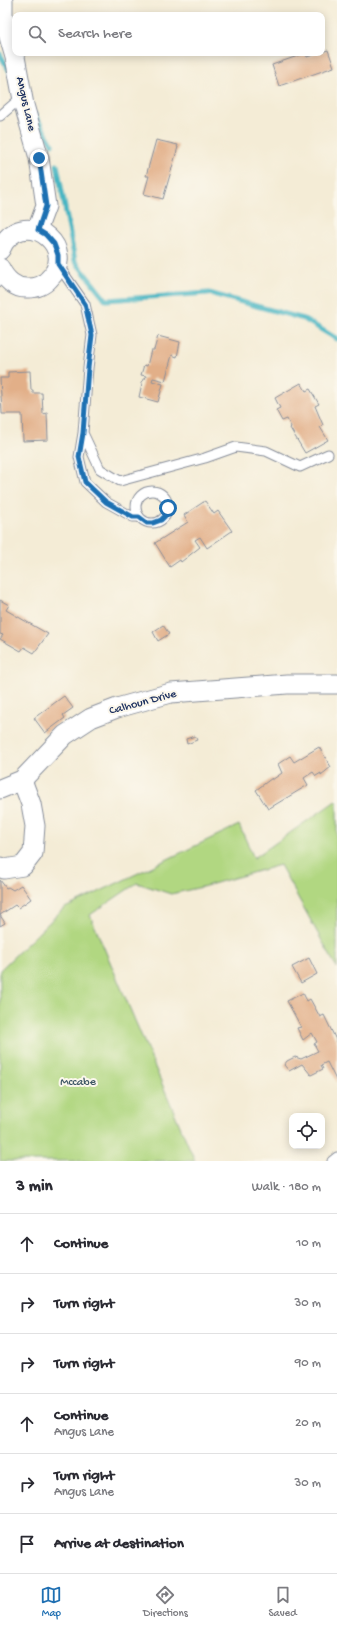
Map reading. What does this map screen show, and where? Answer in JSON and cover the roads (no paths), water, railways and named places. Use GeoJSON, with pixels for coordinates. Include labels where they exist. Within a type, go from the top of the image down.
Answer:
{"type":"FeatureCollection","features":[{"type":"Feature","properties":{"kind":"street","name":"Angus Lane"},"geometry":{"type":"LineString","coordinates":[[3,0],[3,16],[12,47]]}},
{"type":"Feature","properties":{"kind":"street","name":"Angus Lane"},"geometry":{"type":"LineString","coordinates":[[15,56],[23,96],[39,158],[46,206],[38,230]]}},
{"type":"Feature","properties":{"kind":"street"},"geometry":{"type":"LineString","coordinates":[[0,250],[6,239],[18,231],[27,229],[38,230],[46,235],[54,244],[58,255],[58,264],[54,274],[44,285],[34,288],[23,288],[14,285],[3,275],[0,268]]}},
{"type":"Feature","properties":{"kind":"street","name":"Calhoun Drive"},"geometry":{"type":"LineString","coordinates":[[0,789],[22,780],[65,736],[91,718],[117,708],[171,693],[287,684],[337,684]]}},
{"type":"Feature","properties":{"kind":"street"},"geometry":{"type":"LineString","coordinates":[[0,866],[4,869],[23,866],[33,852],[35,826],[31,804],[22,780]]}},
{"type":"Feature","properties":{"kind":"lane"},"geometry":{"type":"LineString","coordinates":[[0,116],[23,96]]}},
{"type":"Feature","properties":{"kind":"lane"},"geometry":{"type":"LineString","coordinates":[[58,264],[85,304],[92,335],[83,433],[79,457],[85,482],[106,502],[133,517],[139,517]]}},
{"type":"Feature","properties":{"kind":"lane"},"geometry":{"type":"LineString","coordinates":[[83,433],[100,469],[120,480],[205,458],[236,447],[266,451],[300,467],[328,454]]}},
{"type":"Feature","properties":{"kind":"lane"},"geometry":{"type":"LineString","coordinates":[[332,1161],[337,1157]]}},
{"type":"Feature","properties":{"kind":"waterway"},"geometry":{"type":"LineString","coordinates":[[0,54],[10,72]]}},
{"type":"Feature","properties":{"kind":"waterway"},"geometry":{"type":"LineString","coordinates":[[35,115],[52,144]]}},
{"type":"Feature","properties":{"kind":"waterway"},"geometry":{"type":"LineString","coordinates":[[57,165],[75,261],[106,300],[209,293],[304,319],[337,339]]}},
{"type":"Feature","properties":{"kind":"park label","name":"Mccabe"},"geometry":{"type":"Point","coordinates":[78,1083]}}]}
